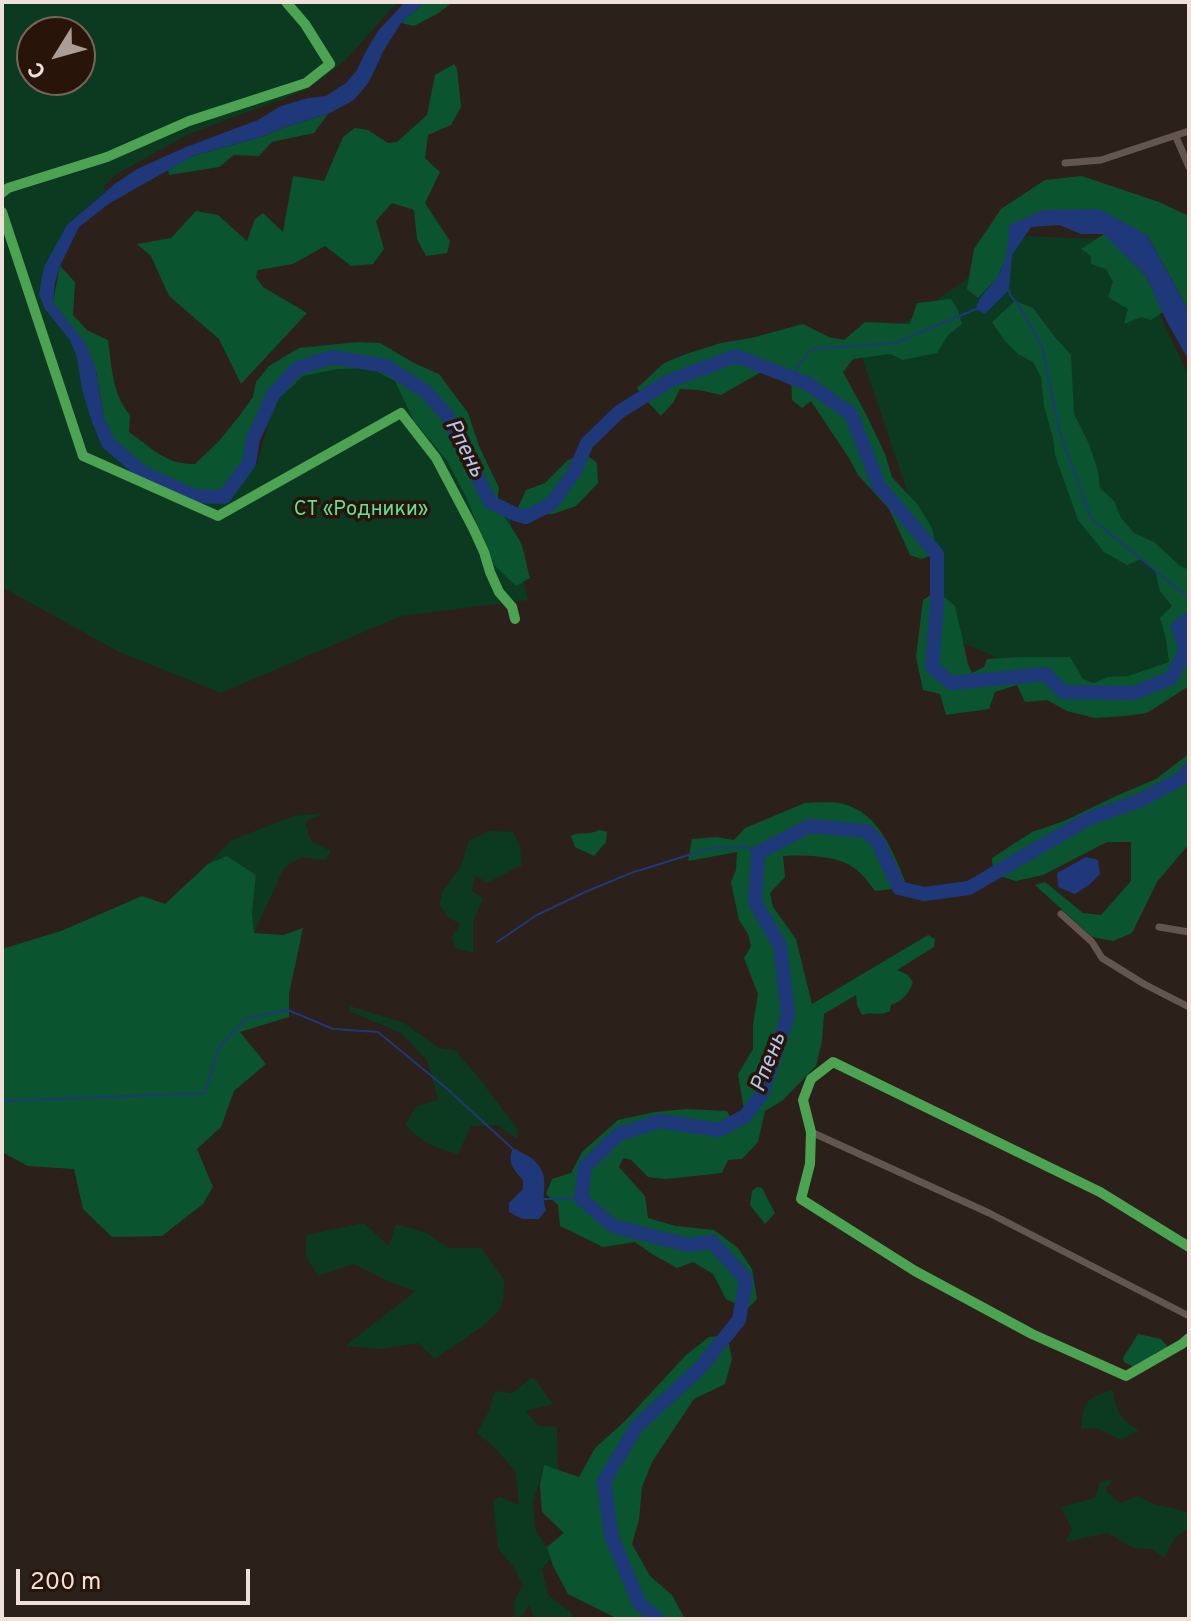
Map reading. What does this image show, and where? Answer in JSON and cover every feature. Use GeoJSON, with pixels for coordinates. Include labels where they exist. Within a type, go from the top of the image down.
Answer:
{"type":"FeatureCollection","features":[{"type":"Feature","properties":{"kind":"street"},"geometry":{"type":"LineString","coordinates":[[2,193],[8,188],[107,157],[189,121],[306,83],[330,64],[305,24],[286,2]]}},
{"type":"Feature","properties":{"kind":"street"},"geometry":{"type":"LineString","coordinates":[[1065,163],[1101,160],[1189,131]]}},
{"type":"Feature","properties":{"kind":"street"},"geometry":{"type":"LineString","coordinates":[[1176,137],[1189,167]]}},
{"type":"Feature","properties":{"kind":"street"},"geometry":{"type":"LineString","coordinates":[[2,212],[83,456],[218,516],[401,413],[436,458],[473,528],[499,592],[512,607],[515,619]]}},
{"type":"Feature","properties":{"kind":"street"},"geometry":{"type":"LineString","coordinates":[[1061,914],[1092,942],[1102,958],[1189,1007]]}},
{"type":"Feature","properties":{"kind":"street"},"geometry":{"type":"LineString","coordinates":[[1159,927],[1189,932]]}},
{"type":"Feature","properties":{"kind":"street"},"geometry":{"type":"LineString","coordinates":[[1189,1247],[1100,1192],[833,1062],[811,1079],[803,1100],[811,1132],[810,1164],[801,1199],[915,1271],[1032,1334],[1126,1376],[1189,1338]]}},
{"type":"Feature","properties":{"kind":"street"},"geometry":{"type":"LineString","coordinates":[[811,1132],[989,1213],[1189,1316]]}},
{"type":"Feature","properties":{"kind":"green space","name":"СТ «Родники»"},"geometry":{"type":"Polygon","coordinates":[[[2,2],[397,2],[345,61],[308,89],[187,135],[115,175],[103,187],[106,191],[67,225],[48,283],[80,352],[113,440],[224,491],[257,464],[277,394],[305,370],[350,358],[396,368],[493,502],[509,515],[528,600],[401,616],[221,693],[119,652],[2,587],[2,2]]]}},
{"type":"Feature","properties":{"kind":"green space"},"geometry":{"type":"Polygon","coordinates":[[[425,2],[453,2],[414,26],[401,23],[425,2]]]}},
{"type":"Feature","properties":{"kind":"green space"},"geometry":{"type":"Polygon","coordinates":[[[454,64],[461,107],[451,125],[428,135],[425,158],[440,172],[425,203],[450,241],[447,253],[426,256],[417,239],[414,210],[392,203],[376,221],[384,249],[373,264],[351,266],[325,246],[293,264],[258,270],[256,277],[263,287],[307,313],[241,384],[219,339],[169,296],[151,256],[137,244],[171,238],[196,211],[218,215],[247,241],[255,219],[263,213],[283,232],[293,176],[324,181],[343,137],[355,128],[368,130],[388,143],[397,142],[427,115],[435,75],[454,64]]]}},
{"type":"Feature","properties":{"kind":"green space"},"geometry":{"type":"Polygon","coordinates":[[[328,114],[314,133],[272,142],[259,156],[234,155],[219,167],[169,175],[168,169],[193,156],[328,114]]]}},
{"type":"Feature","properties":{"kind":"green space"},"geometry":{"type":"Polygon","coordinates":[[[1082,176],[1159,202],[1189,216],[1189,311],[1147,235],[1043,210],[1008,255],[997,278],[978,298],[967,289],[974,249],[1001,209],[1045,180],[1082,176]]]}},
{"type":"Feature","properties":{"kind":"green space"},"geometry":{"type":"Polygon","coordinates":[[[1104,234],[1146,276],[1163,312],[1151,320],[1141,317],[1124,324],[1128,309],[1108,297],[1113,282],[1106,269],[1091,264],[1091,256],[1081,249],[1104,234]]]}},
{"type":"Feature","properties":{"kind":"green space"},"geometry":{"type":"Polygon","coordinates":[[[1027,236],[1098,239],[1144,282],[1189,376],[1189,663],[1082,695],[957,640],[861,354],[1027,236]]]}},
{"type":"Feature","properties":{"kind":"green space"},"geometry":{"type":"Polygon","coordinates":[[[60,266],[75,282],[73,315],[87,330],[108,340],[116,389],[130,415],[129,432],[176,462],[195,464],[240,415],[253,397],[256,382],[269,366],[299,348],[380,343],[439,374],[468,413],[479,446],[499,488],[499,504],[522,546],[530,578],[516,586],[494,565],[448,462],[414,421],[395,381],[370,368],[337,369],[303,376],[284,394],[273,396],[253,439],[249,463],[224,497],[194,496],[143,473],[108,443],[96,371],[53,302],[60,266]]]}},
{"type":"Feature","properties":{"kind":"green space"},"geometry":{"type":"Polygon","coordinates":[[[951,299],[962,324],[948,335],[937,353],[903,360],[890,354],[853,359],[843,372],[885,454],[892,477],[918,505],[932,528],[937,554],[921,559],[910,555],[889,509],[858,475],[811,401],[802,408],[792,400],[791,376],[768,368],[721,395],[680,389],[661,416],[637,388],[664,363],[721,343],[803,324],[829,337],[844,340],[865,322],[910,324],[917,303],[951,299]]]}},
{"type":"Feature","properties":{"kind":"green space"},"geometry":{"type":"Polygon","coordinates":[[[1015,301],[1033,308],[1071,355],[1074,414],[1089,444],[1100,488],[1114,501],[1121,518],[1134,533],[1154,542],[1189,570],[1189,686],[1147,713],[1095,718],[1067,711],[1047,700],[1025,702],[1017,685],[995,692],[989,709],[946,715],[940,694],[923,690],[916,657],[923,600],[937,591],[955,606],[972,673],[984,667],[987,659],[1070,657],[1083,679],[1094,683],[1108,677],[1128,676],[1169,662],[1160,618],[1172,606],[1160,591],[1155,571],[1142,559],[1127,565],[1104,552],[1078,520],[1055,455],[1041,377],[1033,362],[1018,354],[992,322],[1015,301]]]}},
{"type":"Feature","properties":{"kind":"green space"},"geometry":{"type":"Polygon","coordinates":[[[583,452],[597,463],[598,483],[576,506],[553,514],[515,514],[526,490],[545,483],[567,461],[583,452]]]}},
{"type":"Feature","properties":{"kind":"green space"},"geometry":{"type":"Polygon","coordinates":[[[1189,751],[1189,844],[1157,882],[1132,933],[1113,941],[1092,937],[1035,885],[1045,882],[1083,913],[1101,915],[1131,881],[1131,842],[1107,842],[1043,875],[1016,881],[993,874],[992,858],[1032,832],[1064,821],[1156,779],[1189,751]]]}},
{"type":"Feature","properties":{"kind":"green space"},"geometry":{"type":"Polygon","coordinates":[[[805,803],[843,804],[866,815],[883,834],[905,881],[899,888],[875,891],[859,872],[846,863],[819,857],[783,856],[785,877],[770,893],[773,907],[796,939],[812,1004],[928,935],[935,939],[934,947],[897,970],[908,975],[913,982],[905,996],[891,1005],[890,1011],[862,1015],[856,995],[824,1014],[816,1066],[783,1100],[765,1111],[758,1142],[742,1159],[728,1160],[722,1173],[666,1179],[648,1177],[631,1160],[623,1158],[619,1167],[645,1196],[648,1218],[676,1226],[714,1230],[738,1248],[752,1269],[757,1299],[747,1309],[726,1299],[713,1274],[693,1262],[677,1268],[635,1242],[603,1247],[560,1226],[558,1205],[546,1194],[552,1179],[571,1173],[582,1152],[618,1120],[686,1109],[727,1111],[733,1122],[745,1116],[738,1074],[753,1049],[758,994],[744,958],[751,946],[739,920],[731,882],[736,870],[737,852],[688,861],[692,839],[716,837],[734,840],[745,828],[805,803]]]}},
{"type":"Feature","properties":{"kind":"green space"},"geometry":{"type":"Polygon","coordinates":[[[324,813],[305,822],[311,841],[331,851],[326,860],[302,857],[284,868],[254,933],[252,913],[256,875],[227,856],[208,864],[232,840],[293,816],[324,813]]]}},
{"type":"Feature","properties":{"kind":"green space"},"geometry":{"type":"Polygon","coordinates":[[[599,830],[607,832],[606,842],[594,856],[575,847],[571,836],[599,830]]]}},
{"type":"Feature","properties":{"kind":"green space"},"geometry":{"type":"Polygon","coordinates":[[[489,831],[513,832],[520,847],[522,865],[487,883],[475,875],[472,891],[483,898],[473,922],[473,953],[455,948],[452,936],[461,924],[449,918],[439,905],[443,890],[460,868],[469,841],[489,831]]]}},
{"type":"Feature","properties":{"kind":"green space"},"geometry":{"type":"Polygon","coordinates":[[[227,856],[256,875],[252,913],[254,933],[283,935],[303,928],[289,994],[289,1017],[240,1032],[266,1064],[234,1091],[221,1127],[197,1149],[213,1187],[203,1204],[162,1236],[112,1237],[83,1209],[74,1169],[28,1166],[2,1152],[2,949],[61,931],[142,896],[165,904],[208,864],[227,856]]]}},
{"type":"Feature","properties":{"kind":"green space"},"geometry":{"type":"Polygon","coordinates":[[[350,1006],[404,1023],[439,1048],[455,1050],[518,1130],[517,1139],[497,1125],[471,1126],[458,1154],[429,1144],[418,1136],[405,1125],[417,1106],[438,1100],[427,1060],[401,1033],[349,1011],[350,1006]]]}},
{"type":"Feature","properties":{"kind":"green space"},"geometry":{"type":"Polygon","coordinates":[[[762,1188],[775,1213],[765,1224],[750,1205],[752,1191],[762,1188]]]}},
{"type":"Feature","properties":{"kind":"green space"},"geometry":{"type":"Polygon","coordinates":[[[364,1223],[389,1246],[396,1224],[427,1233],[449,1248],[481,1248],[504,1280],[501,1306],[482,1327],[435,1359],[418,1343],[381,1349],[345,1346],[416,1291],[354,1264],[318,1276],[306,1256],[306,1235],[364,1223]]]}},
{"type":"Feature","properties":{"kind":"green space"},"geometry":{"type":"Polygon","coordinates":[[[1138,1334],[1161,1339],[1167,1346],[1166,1350],[1156,1352],[1134,1367],[1124,1362],[1123,1358],[1138,1334]]]}},
{"type":"Feature","properties":{"kind":"green space"},"geometry":{"type":"Polygon","coordinates":[[[727,1335],[732,1359],[725,1384],[694,1399],[652,1462],[642,1487],[639,1520],[632,1544],[650,1576],[672,1595],[685,1619],[618,1619],[568,1594],[553,1566],[547,1547],[564,1533],[542,1512],[540,1484],[544,1465],[579,1477],[595,1448],[624,1422],[686,1355],[709,1337],[727,1335]]]}},
{"type":"Feature","properties":{"kind":"green space"},"geometry":{"type":"Polygon","coordinates":[[[533,1377],[553,1404],[526,1411],[538,1426],[557,1427],[558,1470],[544,1466],[533,1502],[536,1532],[551,1558],[542,1569],[548,1595],[572,1613],[573,1619],[534,1619],[530,1604],[523,1615],[514,1619],[515,1599],[523,1586],[514,1567],[498,1549],[493,1500],[500,1497],[519,1505],[516,1472],[477,1433],[495,1391],[512,1393],[533,1377]]]}},
{"type":"Feature","properties":{"kind":"green space"},"geometry":{"type":"Polygon","coordinates":[[[1113,1390],[1120,1414],[1139,1430],[1121,1440],[1097,1428],[1081,1429],[1083,1412],[1091,1398],[1113,1390]]]}},
{"type":"Feature","properties":{"kind":"green space"},"geometry":{"type":"Polygon","coordinates":[[[1114,1478],[1105,1490],[1120,1503],[1137,1496],[1154,1504],[1189,1512],[1189,1529],[1174,1540],[1165,1558],[1151,1549],[1133,1548],[1108,1533],[1066,1542],[1072,1529],[1061,1507],[1095,1498],[1100,1483],[1114,1478]]]}},
{"type":"Feature","properties":{"kind":"water"},"geometry":{"type":"Polygon","coordinates":[[[405,2],[425,2],[401,23],[369,82],[354,100],[328,114],[193,156],[110,203],[79,227],[60,266],[53,302],[86,344],[96,371],[108,443],[93,425],[70,340],[45,309],[39,294],[44,267],[67,225],[137,169],[258,120],[281,106],[326,96],[346,83],[357,70],[378,31],[405,2]]]}},
{"type":"Feature","properties":{"kind":"water"},"geometry":{"type":"Polygon","coordinates":[[[1099,209],[1147,235],[1189,311],[1189,361],[1146,276],[1103,234],[1081,234],[1059,225],[1031,227],[1012,255],[1009,290],[985,314],[976,309],[1004,264],[1009,225],[1043,210],[1099,209]]]}},
{"type":"Feature","properties":{"kind":"water"},"geometry":{"type":"Polygon","coordinates":[[[1086,857],[1098,860],[1100,874],[1075,894],[1058,887],[1057,873],[1086,857]]]}},
{"type":"Feature","properties":{"kind":"water"},"geometry":{"type":"Polygon","coordinates":[[[513,1148],[533,1159],[543,1172],[546,1210],[539,1219],[522,1219],[509,1212],[509,1203],[523,1189],[523,1180],[511,1162],[513,1148]]]}},
{"type":"Feature","properties":{"kind":"waterway"},"geometry":{"type":"LineString","coordinates":[[1009,290],[1042,346],[1059,430],[1091,518],[1189,598]]}},
{"type":"Feature","properties":{"kind":"waterway"},"geometry":{"type":"LineString","coordinates":[[791,376],[811,349],[895,343],[976,309]]}},
{"type":"Feature","properties":{"kind":"waterway","name":"Рпень"},"geometry":{"type":"LineString","coordinates":[[102,428],[108,443],[143,473],[194,496],[224,497],[249,463],[253,439],[273,395],[296,369],[332,357],[386,366],[425,391],[446,414],[490,502],[526,517],[551,504],[575,471],[587,443],[619,412],[669,381],[736,356],[808,384],[851,414],[879,486],[937,554],[932,667],[951,683],[1046,674],[1063,692],[1134,693],[1171,678],[1186,650],[1178,627],[1189,619]]}},
{"type":"Feature","properties":{"kind":"waterway","name":"Рпень"},"geometry":{"type":"LineString","coordinates":[[657,1619],[639,1603],[611,1535],[604,1481],[637,1426],[700,1368],[739,1320],[746,1279],[712,1242],[688,1245],[613,1226],[581,1199],[585,1167],[619,1134],[660,1121],[719,1130],[745,1116],[762,1094],[788,1015],[780,946],[755,902],[758,853],[809,826],[866,831],[878,842],[899,888],[924,894],[969,888],[1088,819],[1141,800],[1182,778],[1189,769]]}},
{"type":"Feature","properties":{"kind":"waterway"},"geometry":{"type":"LineString","coordinates":[[497,942],[537,915],[631,873],[711,848],[747,847],[758,853]]}},
{"type":"Feature","properties":{"kind":"waterway"},"geometry":{"type":"LineString","coordinates":[[2,1101],[205,1093],[219,1047],[247,1018],[288,1010],[333,1029],[378,1032],[514,1150]]}},
{"type":"Feature","properties":{"kind":"waterway"},"geometry":{"type":"LineString","coordinates":[[543,1199],[581,1199]]}},
{"type":"Feature","properties":{"kind":"cycle path"},"geometry":{"type":"LineString","coordinates":[[2,193],[8,188],[107,157],[189,121],[306,83],[330,64],[305,24],[286,2]]}},
{"type":"Feature","properties":{"kind":"cycle path"},"geometry":{"type":"LineString","coordinates":[[2,212],[83,456],[218,516],[401,413],[436,458],[473,528],[499,592],[512,607],[515,619]]}},
{"type":"Feature","properties":{"kind":"cycle path"},"geometry":{"type":"LineString","coordinates":[[1189,1247],[1100,1192],[833,1062],[811,1079],[803,1100],[811,1132],[810,1164],[801,1199],[915,1271],[1032,1334],[1126,1376],[1189,1338]]}}]}
